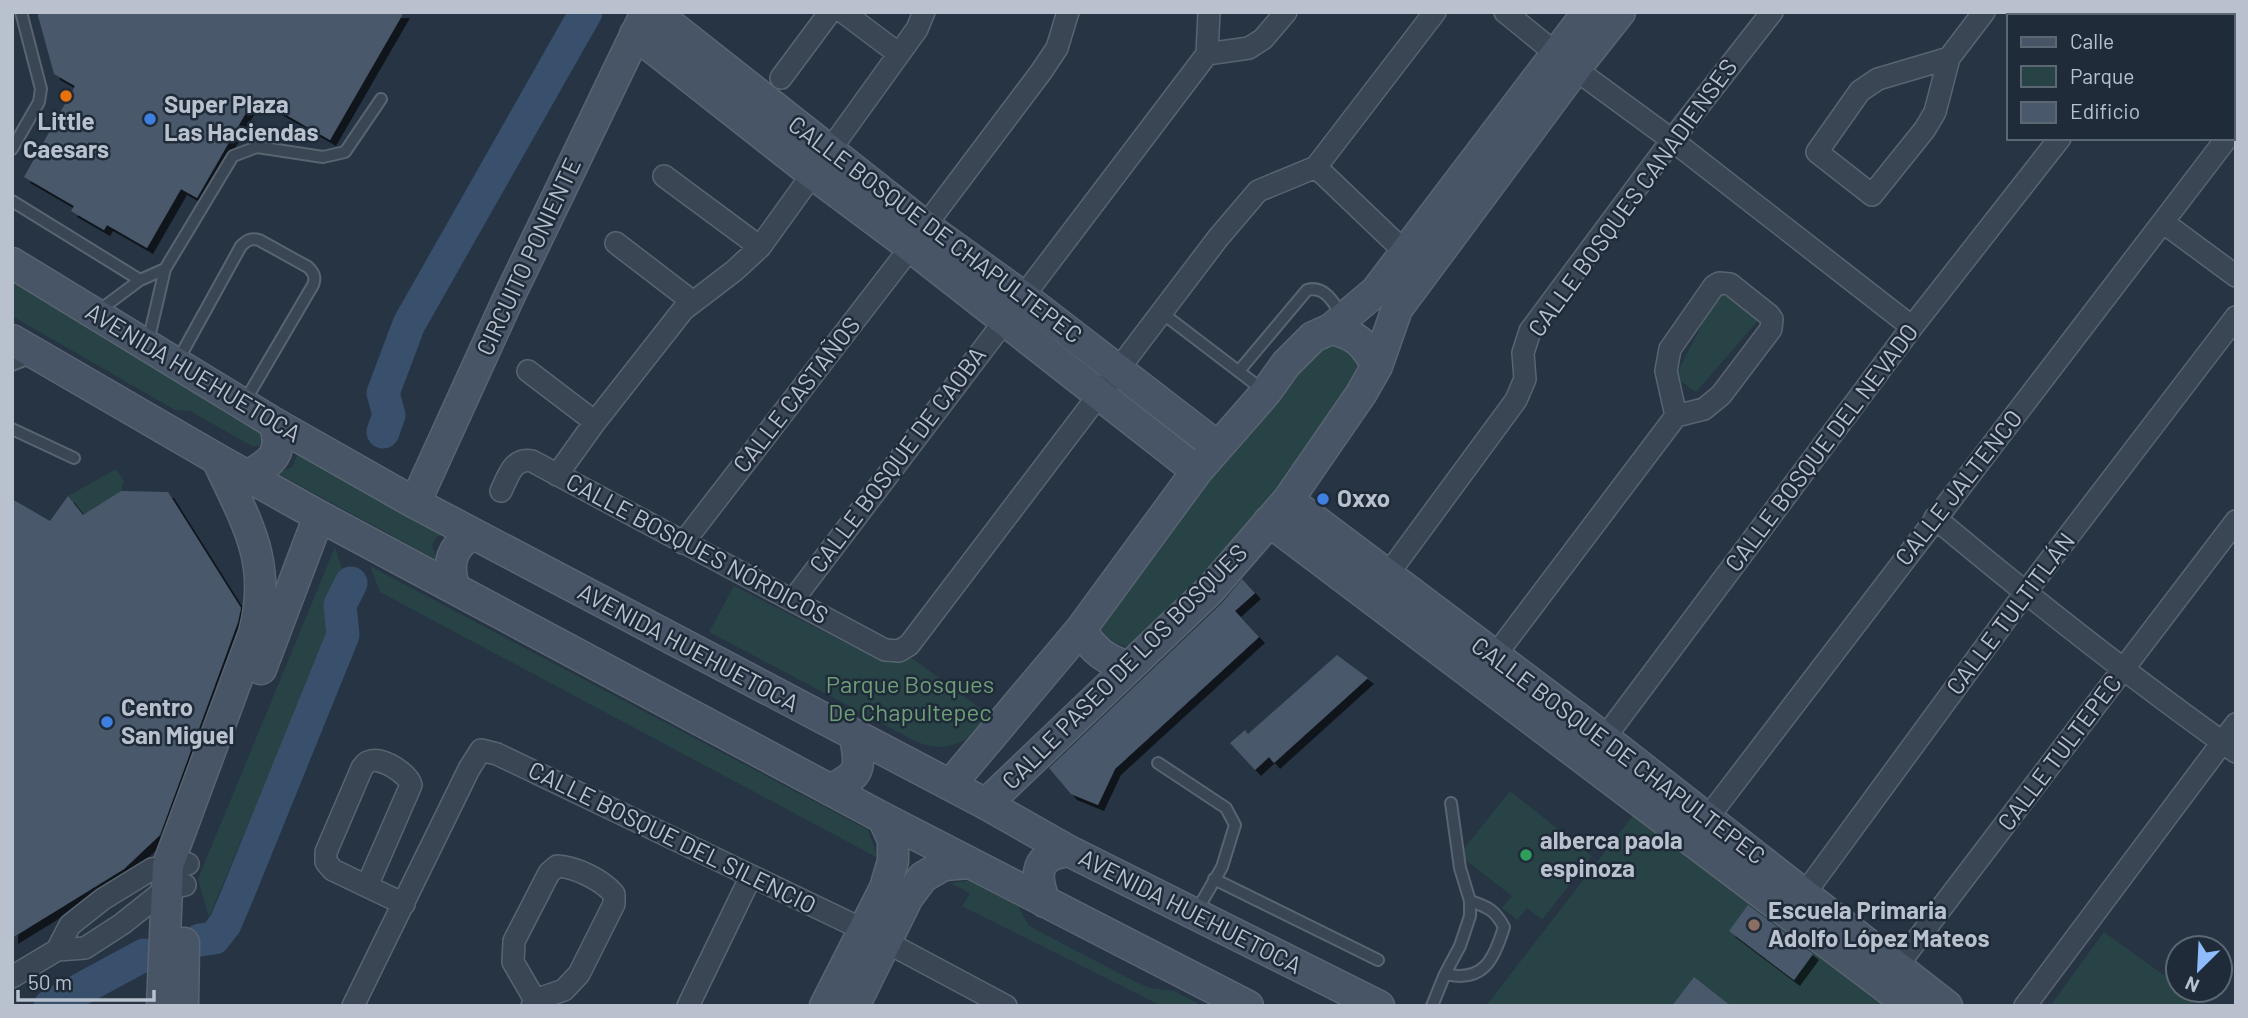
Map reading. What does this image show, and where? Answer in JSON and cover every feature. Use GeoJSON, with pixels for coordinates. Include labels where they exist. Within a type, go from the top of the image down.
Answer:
{"type":"FeatureCollection","features":[{"type":"Feature","properties":{"kind":"main road","name":"CALLE PASEO DE LOS BOSQUES"},"geometry":{"type":"LineString","coordinates":[[986,804],[1210,590],[1278,511],[1361,394],[1377,366],[1397,309],[1565,61],[1588,12]]}},
{"type":"Feature","properties":{"kind":"main road","name":"CALLE PASEO DE LOS BOSQUES"},"geometry":{"type":"LineString","coordinates":[[950,785],[1081,629],[1197,471],[1266,392],[1286,364],[1313,337],[1337,323],[1376,291],[1565,61],[1620,12]]}},
{"type":"Feature","properties":{"kind":"main road","name":"CALLE BOSQUE DE CHAPULTEPEC"},"geometry":{"type":"LineString","coordinates":[[645,20],[821,163],[918,236],[1022,296],[1218,447]]}},
{"type":"Feature","properties":{"kind":"main road","name":"CIRCUITO PONIENTE"},"geometry":{"type":"LineString","coordinates":[[415,503],[509,297],[645,20]]}},
{"type":"Feature","properties":{"kind":"main road","name":"CALLE BOSQUE DE CHAPULTEPEC"},"geometry":{"type":"LineString","coordinates":[[918,236],[1004,320],[1197,471]]}},
{"type":"Feature","properties":{"kind":"main road","name":"AVENIDA HUEHUETOCA"},"geometry":{"type":"LineString","coordinates":[[12,263],[274,423],[415,503],[986,804],[1069,851],[1379,1006]]}},
{"type":"Feature","properties":{"kind":"main road"},"geometry":{"type":"LineString","coordinates":[[1337,323],[1365,346],[1377,366]]}},
{"type":"Feature","properties":{"kind":"main road"},"geometry":{"type":"LineString","coordinates":[[21,353],[830,790],[1248,1006]]}},
{"type":"Feature","properties":{"kind":"main road"},"geometry":{"type":"LineString","coordinates":[[247,476],[267,465],[276,453],[279,438],[274,423]]}},
{"type":"Feature","properties":{"kind":"main road"},"geometry":{"type":"LineString","coordinates":[[162,1006],[177,876],[254,632],[260,602],[261,573],[255,542],[216,459]]}},
{"type":"Feature","properties":{"kind":"main road","name":"CALLE BOSQUE DE CHAPULTEPEC"},"geometry":{"type":"LineString","coordinates":[[1278,511],[1596,749],[1890,976],[1947,1006]]}},
{"type":"Feature","properties":{"kind":"main road"},"geometry":{"type":"LineString","coordinates":[[183,1006],[177,876],[319,516]]}},
{"type":"Feature","properties":{"kind":"main road"},"geometry":{"type":"LineString","coordinates":[[454,587],[450,572],[452,557],[459,543],[472,533]]}},
{"type":"Feature","properties":{"kind":"main road"},"geometry":{"type":"LineString","coordinates":[[1081,629],[1089,643],[1100,654],[1129,667]]}},
{"type":"Feature","properties":{"kind":"main road"},"geometry":{"type":"LineString","coordinates":[[830,790],[850,780],[857,772],[859,761],[855,736]]}},
{"type":"Feature","properties":{"kind":"main road"},"geometry":{"type":"LineString","coordinates":[[854,1006],[893,861],[893,840],[883,818]]}},
{"type":"Feature","properties":{"kind":"main road"},"geometry":{"type":"LineString","coordinates":[[1045,902],[1037,882],[1041,865],[1054,853],[1069,851]]}},
{"type":"Feature","properties":{"kind":"main road"},"geometry":{"type":"LineString","coordinates":[[825,1006],[874,935],[923,877],[944,865],[969,863]]}},
{"type":"Feature","properties":{"kind":"main road","name":"CALLE BOSQUE DE CHAPULTEPEC"},"geometry":{"type":"LineString","coordinates":[[1890,976],[1911,1006]]}},
{"type":"Feature","properties":{"kind":"street"},"geometry":{"type":"LineString","coordinates":[[781,78],[830,12]]}},
{"type":"Feature","properties":{"kind":"street"},"geometry":{"type":"LineString","coordinates":[[843,12],[900,54]]}},
{"type":"Feature","properties":{"kind":"street","name":"CALLE BOSQUES NÓRDICOS"},"geometry":{"type":"LineString","coordinates":[[925,12],[900,54],[760,247],[693,302],[673,323],[594,422],[558,475],[885,650],[899,651],[909,645],[1218,238],[1258,191],[1316,167]]}},
{"type":"Feature","properties":{"kind":"street","name":"CALLE CASTAÑOS"},"geometry":{"type":"LineString","coordinates":[[683,543],[1041,72],[1057,48],[1068,12]]}},
{"type":"Feature","properties":{"kind":"street"},"geometry":{"type":"LineString","coordinates":[[1209,12],[1207,54],[1249,48],[1263,39],[1286,12]]}},
{"type":"Feature","properties":{"kind":"street"},"geometry":{"type":"LineString","coordinates":[[1406,253],[1316,167],[1435,12]]}},
{"type":"Feature","properties":{"kind":"street"},"geometry":{"type":"LineString","coordinates":[[1505,12],[1912,327]]}},
{"type":"Feature","properties":{"kind":"street","name":"CALLE BOSQUES CANADIENSES"},"geometry":{"type":"LineString","coordinates":[[1379,586],[1516,400],[1525,379],[1523,354],[1530,331],[1672,140],[1772,12]]}},
{"type":"Feature","properties":{"kind":"street"},"geometry":{"type":"LineString","coordinates":[[1949,58],[1878,79],[1860,91],[1816,152],[1871,195],[1925,129],[1935,112],[1949,58],[1984,12]]}},
{"type":"Feature","properties":{"kind":"street","name":"CALLE BOSQUE DE CAOBA"},"geometry":{"type":"LineString","coordinates":[[793,600],[1207,54]]}},
{"type":"Feature","properties":{"kind":"street","name":"CALLE BOSQUE DEL NEVADO"},"geometry":{"type":"LineString","coordinates":[[1596,749],[1912,327],[2058,140]]}},
{"type":"Feature","properties":{"kind":"street","name":"CALLE JALTENCO"},"geometry":{"type":"LineString","coordinates":[[1699,829],[2226,140]]}},
{"type":"Feature","properties":{"kind":"street"},"geometry":{"type":"LineString","coordinates":[[664,176],[760,247]]}},
{"type":"Feature","properties":{"kind":"street"},"geometry":{"type":"LineString","coordinates":[[2164,223],[2236,276]]}},
{"type":"Feature","properties":{"kind":"street"},"geometry":{"type":"LineString","coordinates":[[616,243],[693,302]]}},
{"type":"Feature","properties":{"kind":"street"},"geometry":{"type":"LineString","coordinates":[[1486,667],[1676,416],[1703,408],[1721,395],[1771,329],[1772,319],[1769,314],[1730,284],[1719,283],[1714,286],[1670,349],[1666,371],[1676,416]]}},
{"type":"Feature","properties":{"kind":"street","name":"CALLE TULTITLÁN"},"geometry":{"type":"LineString","coordinates":[[1797,904],[2025,593],[2236,317]]}},
{"type":"Feature","properties":{"kind":"street"},"geometry":{"type":"LineString","coordinates":[[528,371],[594,422]]}},
{"type":"Feature","properties":{"kind":"street"},"geometry":{"type":"LineString","coordinates":[[501,491],[513,467],[522,461],[532,461],[558,475]]}},
{"type":"Feature","properties":{"kind":"street"},"geometry":{"type":"LineString","coordinates":[[1935,518],[2123,670],[2229,747]]}},
{"type":"Feature","properties":{"kind":"street","name":"CALLE TULTEPEC"},"geometry":{"type":"LineString","coordinates":[[1890,976],[2236,521]]}},
{"type":"Feature","properties":{"kind":"street"},"geometry":{"type":"LineString","coordinates":[[2025,1006],[2229,747],[2236,724]]}},
{"type":"Feature","properties":{"kind":"street","name":"CALLE BOSQUE DEL SILENCIO"},"geometry":{"type":"LineString","coordinates":[[404,904],[469,769],[481,750],[497,754],[874,935],[995,1003]]}},
{"type":"Feature","properties":{"kind":"street"},"geometry":{"type":"LineString","coordinates":[[353,1006],[404,904],[333,870],[325,857],[362,768],[370,761],[375,761],[403,773],[411,785],[367,886]]}},
{"type":"Feature","properties":{"kind":"street"},"geometry":{"type":"LineString","coordinates":[[557,866],[567,867],[607,886],[614,894],[614,904],[579,974],[564,990],[533,1003],[513,962],[513,941],[550,873],[557,866]]}},
{"type":"Feature","properties":{"kind":"street"},"geometry":{"type":"LineString","coordinates":[[57,950],[70,925],[152,869],[177,876]]}},
{"type":"Feature","properties":{"kind":"street"},"geometry":{"type":"LineString","coordinates":[[12,977],[57,950],[85,948],[122,924],[177,876]]}},
{"type":"Feature","properties":{"kind":"street"},"geometry":{"type":"LineString","coordinates":[[688,1006],[751,876]]}},
{"type":"Feature","properties":{"kind":"lane"},"geometry":{"type":"LineString","coordinates":[[12,149],[39,102],[41,89],[21,12]]}},
{"type":"Feature","properties":{"kind":"lane"},"geometry":{"type":"LineString","coordinates":[[147,345],[165,269],[233,156],[257,147],[323,157],[345,152],[381,99]]}},
{"type":"Feature","properties":{"kind":"lane"},"geometry":{"type":"LineString","coordinates":[[12,201],[140,280]]}},
{"type":"Feature","properties":{"kind":"lane"},"geometry":{"type":"LineString","coordinates":[[177,363],[245,241],[259,240],[308,267],[315,278],[313,285],[243,404]]}},
{"type":"Feature","properties":{"kind":"lane"},"geometry":{"type":"LineString","coordinates":[[95,314],[140,280],[165,269]]}},
{"type":"Feature","properties":{"kind":"lane"},"geometry":{"type":"LineString","coordinates":[[1239,371],[1307,290],[1319,289],[1324,292],[1337,323]]}},
{"type":"Feature","properties":{"kind":"lane"},"geometry":{"type":"LineString","coordinates":[[1162,313],[1266,392]]}},
{"type":"Feature","properties":{"kind":"lane"},"geometry":{"type":"LineString","coordinates":[[12,429],[74,458]]}},
{"type":"Feature","properties":{"kind":"lane"},"geometry":{"type":"LineString","coordinates":[[1158,763],[1226,808],[1235,825],[1222,867],[1195,914]]}},
{"type":"Feature","properties":{"kind":"lane"},"geometry":{"type":"LineString","coordinates":[[1433,1006],[1445,974],[1460,946],[1470,916],[1471,901],[1460,868],[1451,803]]}},
{"type":"Feature","properties":{"kind":"lane"},"geometry":{"type":"LineString","coordinates":[[1214,879],[1378,960]]}},
{"type":"Feature","properties":{"kind":"lane"},"geometry":{"type":"LineString","coordinates":[[1445,974],[1460,978],[1477,975],[1488,964],[1500,941],[1504,927],[1499,918],[1488,907],[1471,901]]}},
{"type":"Feature","properties":{"kind":"green space"},"geometry":{"type":"Polygon","coordinates":[[[12,277],[267,435],[263,446],[252,446],[190,411],[175,410],[12,316],[12,277]]]}},
{"type":"Feature","properties":{"kind":"green space"},"geometry":{"type":"Polygon","coordinates":[[[1724,282],[1763,315],[1696,392],[1675,377],[1724,282]]]}},
{"type":"Feature","properties":{"kind":"green space"},"geometry":{"type":"Polygon","coordinates":[[[1322,338],[1342,338],[1376,376],[1203,582],[1128,647],[1111,639],[1100,626],[1096,614],[1322,338]]]}},
{"type":"Feature","properties":{"kind":"green space"},"geometry":{"type":"Polygon","coordinates":[[[292,444],[452,531],[437,537],[432,545],[437,560],[277,473],[292,467],[298,454],[292,444]]]}},
{"type":"Feature","properties":{"kind":"green space"},"geometry":{"type":"Polygon","coordinates":[[[116,469],[124,481],[121,491],[83,515],[68,496],[116,469]]]}},
{"type":"Feature","properties":{"kind":"green space"},"geometry":{"type":"Polygon","coordinates":[[[335,547],[343,572],[331,605],[328,635],[209,917],[198,879],[335,547]]]}},
{"type":"Feature","properties":{"kind":"green space"},"geometry":{"type":"Polygon","coordinates":[[[370,566],[868,830],[878,858],[380,592],[370,566]]]}},
{"type":"Feature","properties":{"kind":"green space","name":"Parque Bosques De Chapultepec"},"geometry":{"type":"Polygon","coordinates":[[[734,586],[882,661],[890,663],[912,658],[993,718],[956,744],[936,747],[913,740],[709,632],[734,586]]]}},
{"type":"Feature","properties":{"kind":"green space","name":"alberca paola espinoza"},"geometry":{"type":"Polygon","coordinates":[[[1510,791],[1592,856],[1542,920],[1527,908],[1517,920],[1502,908],[1512,896],[1459,855],[1510,791]]]}},
{"type":"Feature","properties":{"kind":"green space"},"geometry":{"type":"Polygon","coordinates":[[[1635,813],[1902,1006],[1486,1006],[1635,813]]]}},
{"type":"Feature","properties":{"kind":"green space"},"geometry":{"type":"Polygon","coordinates":[[[973,880],[1018,906],[1029,926],[1134,981],[1150,988],[1174,991],[1203,1006],[1162,1006],[962,906],[970,893],[950,883],[973,880]]]}},
{"type":"Feature","properties":{"kind":"green space"},"geometry":{"type":"Polygon","coordinates":[[[2104,932],[2164,975],[2164,1004],[2192,1004],[2190,1006],[2050,1006],[2104,932]]]}},
{"type":"Feature","properties":{"kind":"building","name":"Super Plaza Las Haciendas"},"geometry":{"type":"Polygon","coordinates":[[[37,12],[404,12],[330,140],[255,97],[197,198],[181,189],[147,248],[107,225],[104,230],[71,211],[74,206],[24,177],[75,86],[54,74],[37,12]]]}},
{"type":"Feature","properties":{"kind":"building","name":"Centro San Miguel"},"geometry":{"type":"Polygon","coordinates":[[[121,491],[168,492],[241,608],[238,622],[160,835],[124,869],[12,938],[12,499],[50,521],[68,496],[83,515],[121,491]]]}},
{"type":"Feature","properties":{"kind":"building"},"geometry":{"type":"Polygon","coordinates":[[[1242,579],[1255,593],[1235,611],[1259,637],[1115,769],[1098,805],[1071,794],[1049,768],[1222,603],[1242,579]]]}},
{"type":"Feature","properties":{"kind":"building"},"geometry":{"type":"Polygon","coordinates":[[[1337,655],[1368,678],[1274,763],[1269,757],[1255,770],[1230,743],[1245,730],[1248,734],[1337,655]]]}},
{"type":"Feature","properties":{"kind":"building"},"geometry":{"type":"Polygon","coordinates":[[[1748,905],[1813,954],[1794,980],[1729,931],[1748,905]]]}},
{"type":"Feature","properties":{"kind":"building"},"geometry":{"type":"Polygon","coordinates":[[[1694,977],[1731,1006],[1672,1006],[1694,977]]]}},
{"type":"Feature","properties":{"kind":"waterway"},"geometry":{"type":"LineString","coordinates":[[383,432],[389,415],[383,393],[409,324],[586,12]]}},
{"type":"Feature","properties":{"kind":"waterway"},"geometry":{"type":"LineString","coordinates":[[200,940],[214,938],[225,924],[237,896],[343,635],[340,605],[351,583]]}},
{"type":"Feature","properties":{"kind":"waterway"},"geometry":{"type":"LineString","coordinates":[[50,1006],[144,955]]}},
{"type":"Feature","properties":{"kind":"place","name":"Little Caesars"},"geometry":{"type":"Point","coordinates":[66,96]}},
{"type":"Feature","properties":{"kind":"place","name":"Super Plaza Las Haciendas"},"geometry":{"type":"Point","coordinates":[150,119]}},
{"type":"Feature","properties":{"kind":"place","name":"Oxxo"},"geometry":{"type":"Point","coordinates":[1323,499]}},
{"type":"Feature","properties":{"kind":"place","name":"Centro San Miguel"},"geometry":{"type":"Point","coordinates":[107,722]}},
{"type":"Feature","properties":{"kind":"place","name":"alberca paola espinoza"},"geometry":{"type":"Point","coordinates":[1526,855]}},
{"type":"Feature","properties":{"kind":"place","name":"Escuela Primaria Adolfo López Mateos"},"geometry":{"type":"Point","coordinates":[1754,925]}}]}
